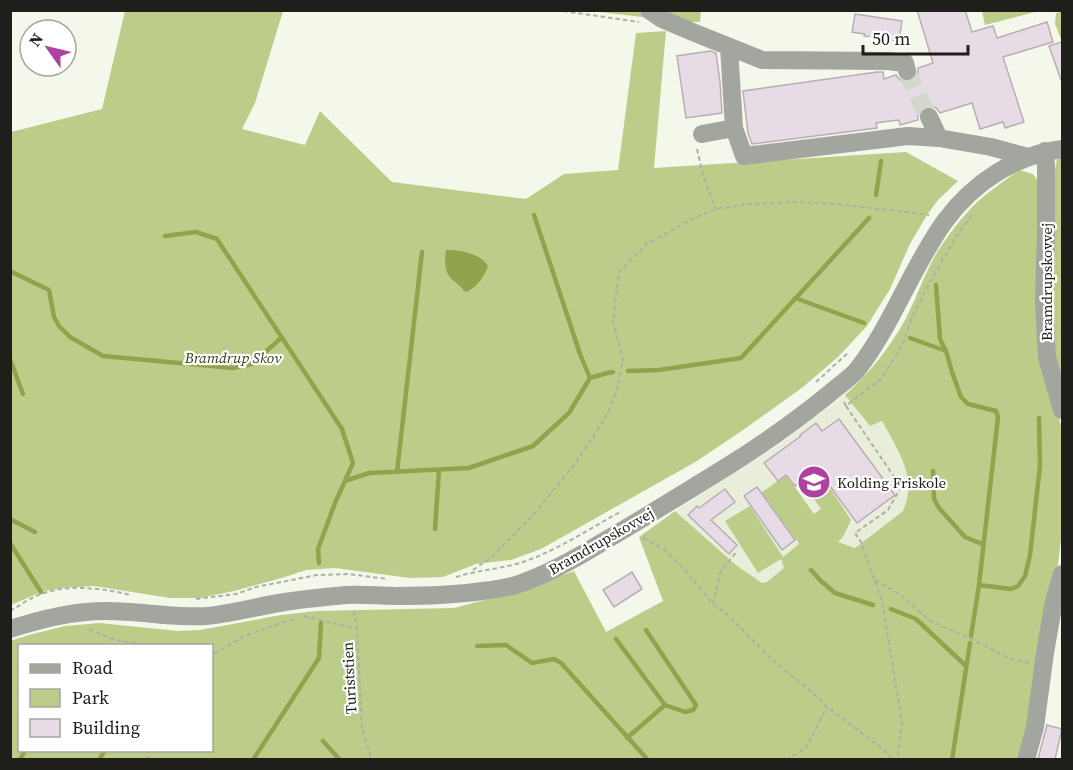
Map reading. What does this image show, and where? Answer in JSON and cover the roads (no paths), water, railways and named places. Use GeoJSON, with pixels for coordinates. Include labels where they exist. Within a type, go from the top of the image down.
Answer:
{"type":"FeatureCollection","features":[{"type":"Feature","properties":{"kind":"street"},"geometry":{"type":"LineString","coordinates":[[648,17],[662,19],[762,60],[887,61],[905,63],[907,71]]}},
{"type":"Feature","properties":{"kind":"street"},"geometry":{"type":"LineString","coordinates":[[729,46],[734,128],[744,156],[908,136],[1045,152]]}},
{"type":"Feature","properties":{"kind":"street"},"geometry":{"type":"LineString","coordinates":[[929,117],[939,138]]}},
{"type":"Feature","properties":{"kind":"street"},"geometry":{"type":"LineString","coordinates":[[702,134],[734,128]]}},
{"type":"Feature","properties":{"kind":"street","name":"Bramdrupskovvej"},"geometry":{"type":"LineString","coordinates":[[10,629],[40,619],[87,611],[207,616],[284,602],[351,595],[458,594],[516,586],[536,578],[620,532],[750,452],[802,416],[854,374],[888,324],[925,253],[945,221],[969,194],[987,179],[1007,166],[1045,152],[1044,302],[1047,357],[1062,410]]}},
{"type":"Feature","properties":{"kind":"street"},"geometry":{"type":"LineString","coordinates":[[1026,759],[1035,727],[1054,601],[1062,574]]}},
{"type":"Feature","properties":{"kind":"waterway"},"geometry":{"type":"LineString","coordinates":[[876,195],[881,161]]}},
{"type":"Feature","properties":{"kind":"waterway"},"geometry":{"type":"LineString","coordinates":[[345,481],[369,473],[469,468],[533,446],[569,413],[590,378],[534,215]]}},
{"type":"Feature","properties":{"kind":"waterway"},"geometry":{"type":"LineString","coordinates":[[628,371],[659,370],[741,358],[869,218]]}},
{"type":"Feature","properties":{"kind":"waterway"},"geometry":{"type":"LineString","coordinates":[[165,236],[196,232],[217,239],[342,429],[353,463],[318,549],[319,563]]}},
{"type":"Feature","properties":{"kind":"waterway"},"geometry":{"type":"LineString","coordinates":[[397,472],[422,252]]}},
{"type":"Feature","properties":{"kind":"waterway"},"geometry":{"type":"LineString","coordinates":[[10,271],[49,290],[54,317],[59,326],[70,337],[103,356],[233,368],[252,364],[281,338]]}},
{"type":"Feature","properties":{"kind":"waterway"},"geometry":{"type":"LineString","coordinates":[[936,285],[940,339],[961,397],[968,404],[996,411],[998,417],[971,636]]}},
{"type":"Feature","properties":{"kind":"waterway"},"geometry":{"type":"LineString","coordinates":[[795,298],[864,323]]}},
{"type":"Feature","properties":{"kind":"waterway"},"geometry":{"type":"LineString","coordinates":[[910,338],[946,351]]}},
{"type":"Feature","properties":{"kind":"waterway"},"geometry":{"type":"LineString","coordinates":[[10,359],[23,394]]}},
{"type":"Feature","properties":{"kind":"waterway"},"geometry":{"type":"LineString","coordinates":[[590,378],[613,372]]}},
{"type":"Feature","properties":{"kind":"waterway"},"geometry":{"type":"LineString","coordinates":[[979,585],[1011,589],[1018,586],[1025,576],[1030,555],[1040,466],[1039,418]]}},
{"type":"Feature","properties":{"kind":"waterway"},"geometry":{"type":"LineString","coordinates":[[435,529],[439,470]]}},
{"type":"Feature","properties":{"kind":"waterway"},"geometry":{"type":"LineString","coordinates":[[933,471],[934,499],[939,508],[965,537],[982,544]]}},
{"type":"Feature","properties":{"kind":"waterway"},"geometry":{"type":"LineString","coordinates":[[10,519],[35,532]]}},
{"type":"Feature","properties":{"kind":"waterway"},"geometry":{"type":"LineString","coordinates":[[10,543],[41,592]]}},
{"type":"Feature","properties":{"kind":"waterway"},"geometry":{"type":"LineString","coordinates":[[811,570],[835,593],[873,605]]}},
{"type":"Feature","properties":{"kind":"waterway"},"geometry":{"type":"LineString","coordinates":[[891,609],[916,619],[966,666]]}},
{"type":"Feature","properties":{"kind":"waterway"},"geometry":{"type":"LineString","coordinates":[[253,760],[319,658],[321,623]]}},
{"type":"Feature","properties":{"kind":"waterway"},"geometry":{"type":"LineString","coordinates":[[627,738],[665,705],[685,712],[693,710],[696,705],[646,630]]}},
{"type":"Feature","properties":{"kind":"waterway"},"geometry":{"type":"LineString","coordinates":[[616,639],[665,705]]}},
{"type":"Feature","properties":{"kind":"waterway"},"geometry":{"type":"LineString","coordinates":[[952,760],[970,643]]}},
{"type":"Feature","properties":{"kind":"waterway"},"geometry":{"type":"LineString","coordinates":[[477,646],[506,645],[532,663],[554,659],[561,663],[648,760]]}},
{"type":"Feature","properties":{"kind":"waterway"},"geometry":{"type":"LineString","coordinates":[[323,741],[340,760]]}},
{"type":"Feature","properties":{"kind":"waterway"},"geometry":{"type":"LineString","coordinates":[[20,760],[24,752]]}},
{"type":"Feature","properties":{"kind":"waterway"},"geometry":{"type":"LineString","coordinates":[[99,760],[104,752]]}},
{"type":"Feature","properties":{"kind":"tunnel"},"geometry":{"type":"LineString","coordinates":[[907,71],[929,117]]}},
{"type":"Feature","properties":{"kind":"place","name":"Kolding Friskole"},"geometry":{"type":"Point","coordinates":[814,482]}},
{"type":"Feature","properties":{"kind":"park label","name":"Bramdrup Skov"},"geometry":{"type":"Point","coordinates":[233,357]}}]}
